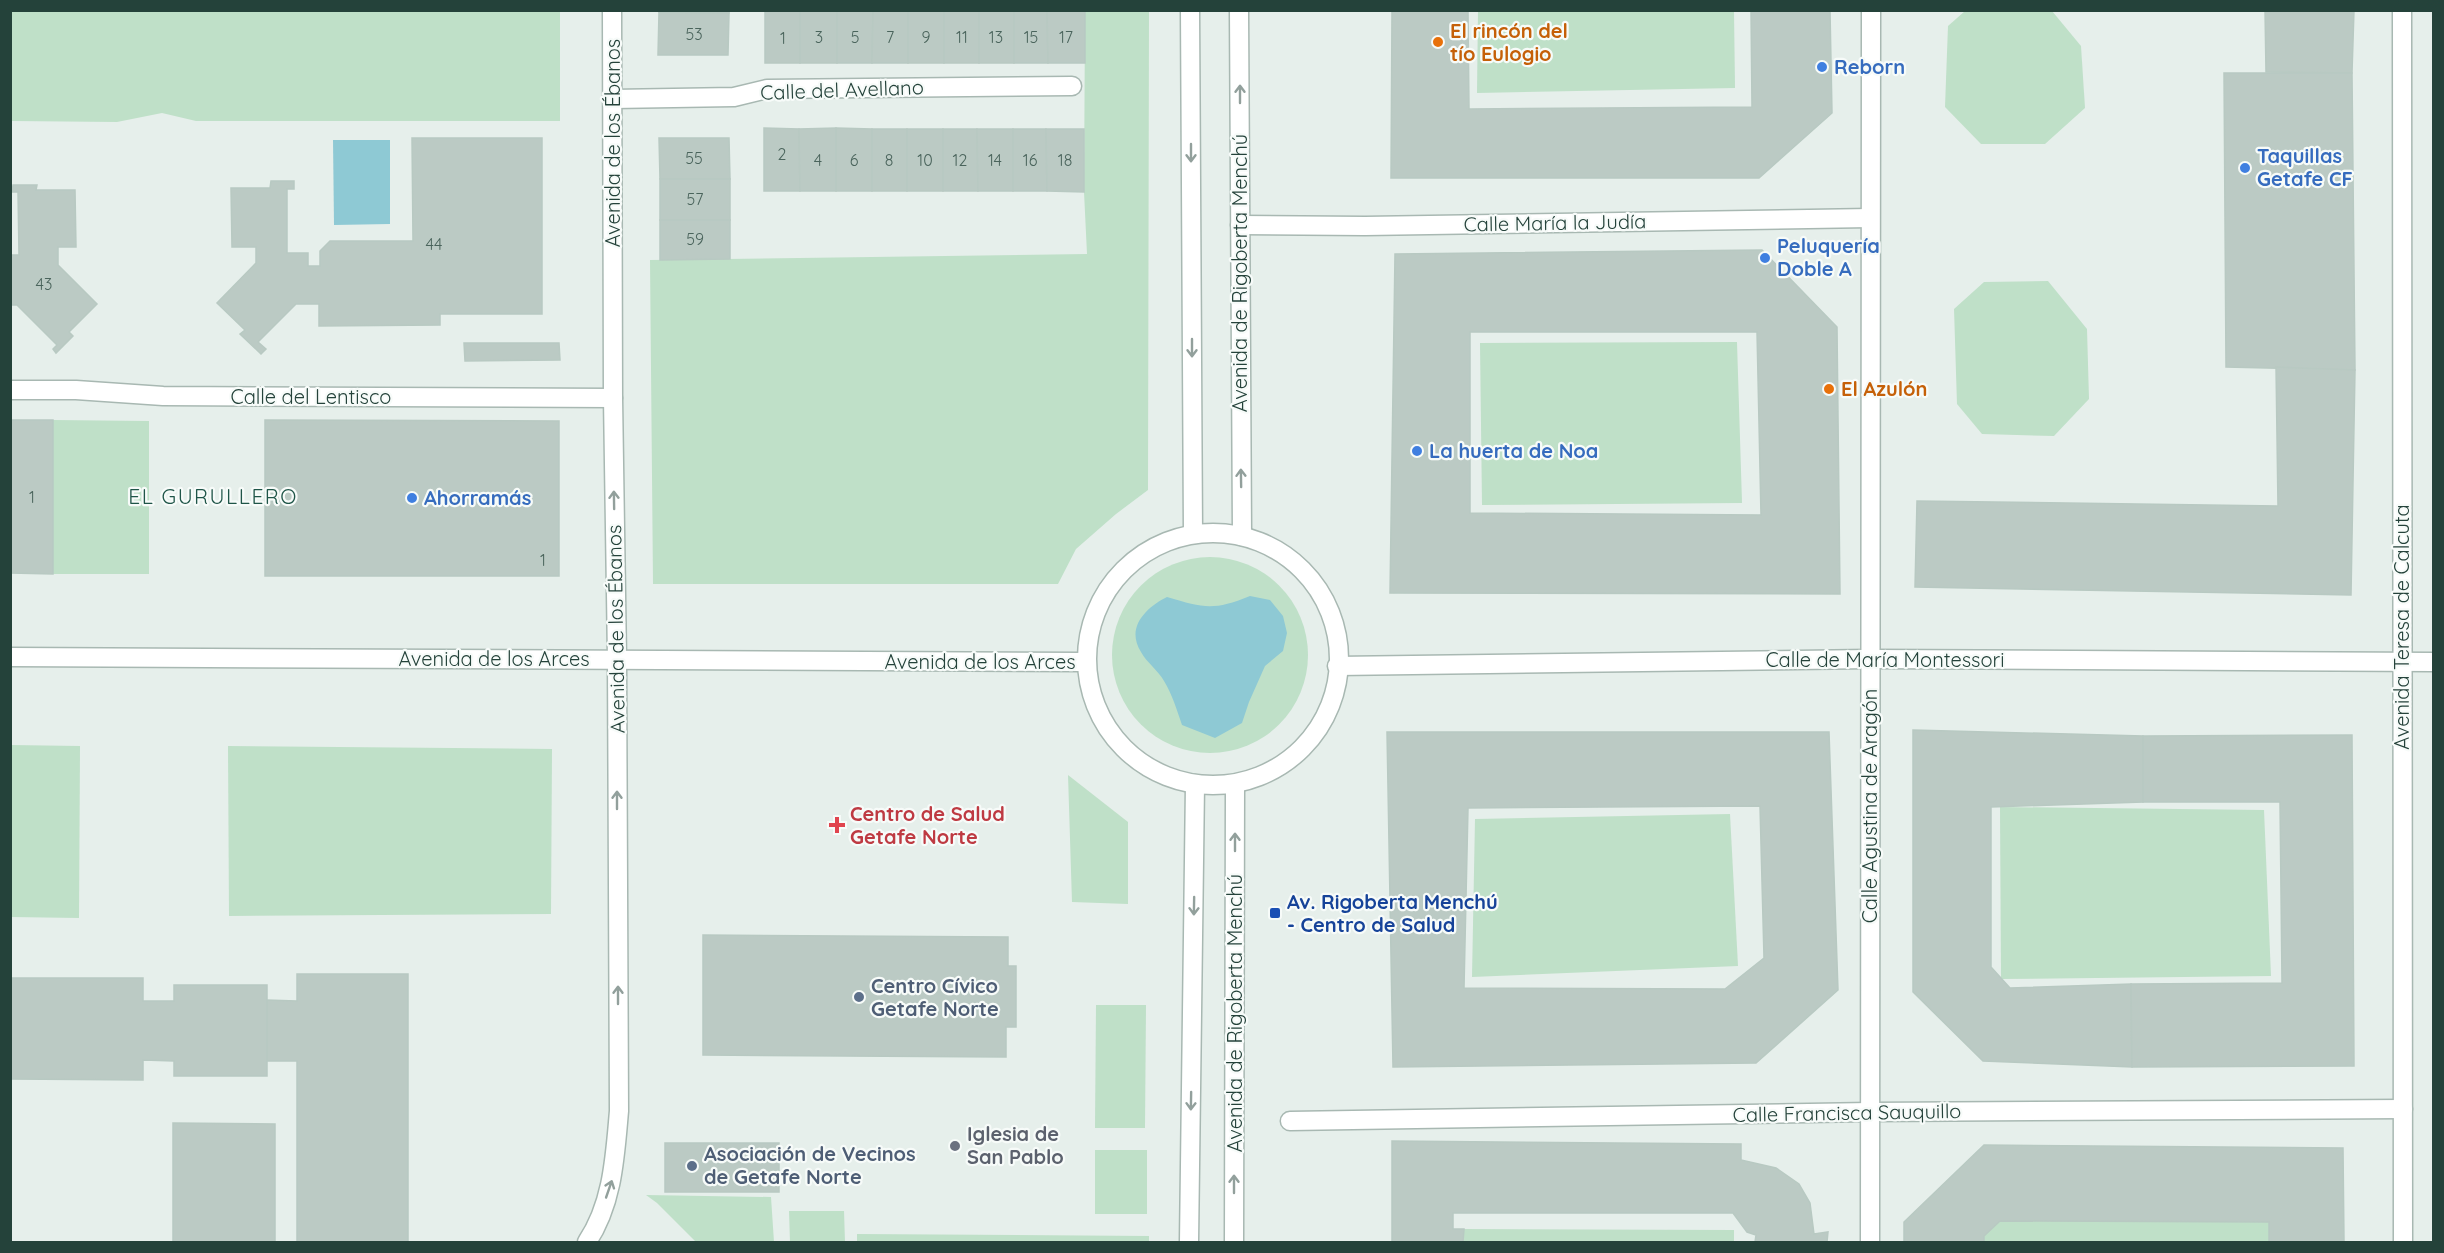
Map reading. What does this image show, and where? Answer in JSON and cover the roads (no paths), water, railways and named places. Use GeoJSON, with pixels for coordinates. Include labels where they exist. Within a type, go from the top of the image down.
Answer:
{"type":"FeatureCollection","features":[{"type":"Feature","properties":{"kind":"street","name":"Avenida de los Ébanos"},"geometry":{"type":"LineString","coordinates":[[587,1242],[594,1231],[613,1178],[619,1111],[612,10]]}},
{"type":"Feature","properties":{"kind":"street"},"geometry":{"type":"LineString","coordinates":[[1190,10],[1193,534]]}},
{"type":"Feature","properties":{"kind":"street","name":"Avenida de Rigoberta Menchú"},"geometry":{"type":"LineString","coordinates":[[1239,10],[1242,536]]}},
{"type":"Feature","properties":{"kind":"street","name":"Calle Agustina de Aragón"},"geometry":{"type":"LineString","coordinates":[[1870,1242],[1871,10]]}},
{"type":"Feature","properties":{"kind":"street","name":"Avenida Teresa de Calcuta"},"geometry":{"type":"LineString","coordinates":[[2402,10],[2403,1242]]}},
{"type":"Feature","properties":{"kind":"street","name":"Calle del Avellano"},"geometry":{"type":"LineString","coordinates":[[614,99],[734,98],[767,89],[1071,86]]}},
{"type":"Feature","properties":{"kind":"street","name":"Calle María la Judía"},"geometry":{"type":"LineString","coordinates":[[1240,225],[1365,226],[1870,218]]}},
{"type":"Feature","properties":{"kind":"street","name":"Calle del Lentisco"},"geometry":{"type":"LineString","coordinates":[[10,390],[76,390],[175,396],[613,398]]}},
{"type":"Feature","properties":{"kind":"street"},"geometry":{"type":"LineString","coordinates":[[1217,533],[1242,536],[1268,546],[1291,560],[1314,585],[1330,614],[1338,647],[1336,684],[1325,718],[1303,748],[1274,770],[1235,784],[1195,784],[1161,775],[1131,756],[1108,729],[1092,698],[1086,662],[1090,627],[1104,593],[1128,565],[1158,545],[1193,534],[1217,533]]}},
{"type":"Feature","properties":{"kind":"street","name":"Avenida de los Arces"},"geometry":{"type":"LineString","coordinates":[[10,657],[1086,662]]}},
{"type":"Feature","properties":{"kind":"street","name":"Calle de María Montessori"},"geometry":{"type":"LineString","coordinates":[[1337,666],[1870,659],[2433,662]]}},
{"type":"Feature","properties":{"kind":"street","name":"Avenida de Rigoberta Menchú"},"geometry":{"type":"LineString","coordinates":[[1189,1242],[1195,784]]}},
{"type":"Feature","properties":{"kind":"street","name":"Avenida de Rigoberta Menchú"},"geometry":{"type":"LineString","coordinates":[[1234,1242],[1235,784]]}},
{"type":"Feature","properties":{"kind":"street","name":"Calle Francisca Sauquillo"},"geometry":{"type":"LineString","coordinates":[[1290,1121],[1870,1112],[2403,1109]]}},
{"type":"Feature","properties":{"kind":"water"},"geometry":{"type":"Polygon","coordinates":[[[333,140],[390,140],[390,224],[334,225],[333,140]]]}},
{"type":"Feature","properties":{"kind":"water"},"geometry":{"type":"Polygon","coordinates":[[[1250,596],[1270,600],[1283,616],[1287,633],[1283,651],[1265,666],[1242,723],[1215,738],[1182,725],[1167,686],[1159,673],[1143,656],[1137,643],[1137,626],[1152,606],[1167,597],[1190,604],[1217,606],[1250,596]]]}},
{"type":"Feature","properties":{"kind":"place","name":"El rincón del tío Eulogio"},"geometry":{"type":"Point","coordinates":[1438,42]}},
{"type":"Feature","properties":{"kind":"place","name":"Reborn"},"geometry":{"type":"Point","coordinates":[1822,67]}},
{"type":"Feature","properties":{"kind":"place","name":"Taquillas Getafe CF"},"geometry":{"type":"Point","coordinates":[2245,168]}},
{"type":"Feature","properties":{"kind":"place","name":"Peluquería Doble A"},"geometry":{"type":"Point","coordinates":[1765,258]}},
{"type":"Feature","properties":{"kind":"place","name":"El Azulón"},"geometry":{"type":"Point","coordinates":[1829,389]}},
{"type":"Feature","properties":{"kind":"place","name":"La huerta de Noa"},"geometry":{"type":"Point","coordinates":[1417,451]}},
{"type":"Feature","properties":{"kind":"place","name":"Ahorramás"},"geometry":{"type":"Point","coordinates":[412,498]}},
{"type":"Feature","properties":{"kind":"place","name":"Centro de Salud Getafe Norte"},"geometry":{"type":"Point","coordinates":[837,825]}},
{"type":"Feature","properties":{"kind":"place","name":"Av. Rigoberta Menchú - Centro de Salud"},"geometry":{"type":"Point","coordinates":[1275,913]}},
{"type":"Feature","properties":{"kind":"place","name":"Centro Cívico Getafe Norte"},"geometry":{"type":"Point","coordinates":[859,997]}},
{"type":"Feature","properties":{"kind":"place","name":"Iglesia de San Pablo"},"geometry":{"type":"Point","coordinates":[955,1146]}},
{"type":"Feature","properties":{"kind":"place","name":"Asociación de Vecinos de Getafe Norte"},"geometry":{"type":"Point","coordinates":[692,1166]}},
{"type":"Feature","properties":{"kind":"district","name":"EL GURULLERO"},"geometry":{"type":"Point","coordinates":[213,497]}}]}
